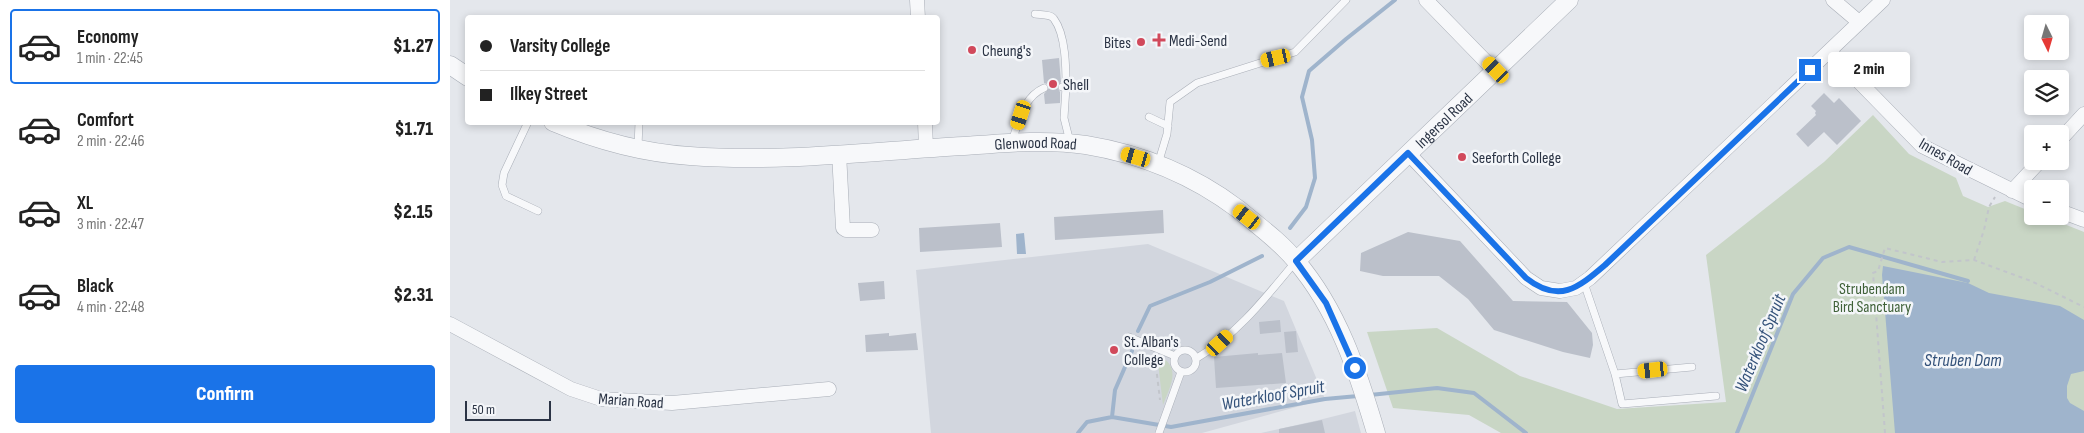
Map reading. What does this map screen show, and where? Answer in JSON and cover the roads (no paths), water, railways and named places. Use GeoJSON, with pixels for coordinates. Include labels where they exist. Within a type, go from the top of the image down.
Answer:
{"type":"FeatureCollection","features":[{"type":"Feature","properties":{"kind":"street"},"geometry":{"type":"LineString","coordinates":[[917,0],[918,15]]}},
{"type":"Feature","properties":{"kind":"street"},"geometry":{"type":"LineString","coordinates":[[1426,0],[1496,70]]}},
{"type":"Feature","properties":{"kind":"street","name":"Ingersol Road"},"geometry":{"type":"LineString","coordinates":[[1296,261],[1569,0]]}},
{"type":"Feature","properties":{"kind":"street"},"geometry":{"type":"LineString","coordinates":[[1833,0],[1859,22]]}},
{"type":"Feature","properties":{"kind":"street"},"geometry":{"type":"LineString","coordinates":[[1408,153],[1531,282],[1541,288],[1554,291],[1570,290],[1584,283],[1622,249],[1883,0]]}},
{"type":"Feature","properties":{"kind":"street","name":"Innes Road"},"geometry":{"type":"LineString","coordinates":[[1830,52],[1922,146],[2024,196]]}},
{"type":"Feature","properties":{"kind":"street"},"geometry":{"type":"LineString","coordinates":[[450,65],[465,75]]}},
{"type":"Feature","properties":{"kind":"street"},"geometry":{"type":"LineString","coordinates":[[450,75],[465,82]]}},
{"type":"Feature","properties":{"kind":"street"},"geometry":{"type":"LineString","coordinates":[[2069,130],[2084,114]]}},
{"type":"Feature","properties":{"kind":"street","name":"Glenwood Road"},"geometry":{"type":"LineString","coordinates":[[561,125],[602,140],[677,155],[713,157],[839,154],[1011,144],[1071,144],[1117,151],[1158,164],[1224,199],[1296,261],[1326,303],[1338,328],[1360,382],[1376,433]]}},
{"type":"Feature","properties":{"kind":"street"},"geometry":{"type":"LineString","coordinates":[[925,125],[926,148]]}},
{"type":"Feature","properties":{"kind":"street"},"geometry":{"type":"LineString","coordinates":[[839,154],[843,228],[846,230],[872,230]]}},
{"type":"Feature","properties":{"kind":"street"},"geometry":{"type":"LineString","coordinates":[[2007,188],[2029,170]]}},
{"type":"Feature","properties":{"kind":"street"},"geometry":{"type":"LineString","coordinates":[[2069,214],[2084,220]]}},
{"type":"Feature","properties":{"kind":"street","name":"Marian Road"},"geometry":{"type":"LineString","coordinates":[[450,324],[571,389],[601,399],[678,402],[829,389]]}},
{"type":"Feature","properties":{"kind":"lane"},"geometry":{"type":"LineString","coordinates":[[1158,164],[1168,126],[1170,102],[1197,83],[1295,52],[1346,0]]}},
{"type":"Feature","properties":{"kind":"lane"},"geometry":{"type":"LineString","coordinates":[[1035,14],[1050,16],[1054,19],[1064,48],[1064,118],[1071,144]]}},
{"type":"Feature","properties":{"kind":"lane"},"geometry":{"type":"LineString","coordinates":[[1011,144],[1027,102],[1044,88]]}},
{"type":"Feature","properties":{"kind":"lane"},"geometry":{"type":"LineString","coordinates":[[1149,117],[1168,126]]}},
{"type":"Feature","properties":{"kind":"lane"},"geometry":{"type":"LineString","coordinates":[[527,125],[504,173],[502,185],[506,196],[538,211]]}},
{"type":"Feature","properties":{"kind":"lane"},"geometry":{"type":"LineString","coordinates":[[638,148],[639,125]]}},
{"type":"Feature","properties":{"kind":"lane"},"geometry":{"type":"LineString","coordinates":[[1197,358],[1220,343],[1256,309],[1296,261]]}},
{"type":"Feature","properties":{"kind":"lane"},"geometry":{"type":"LineString","coordinates":[[1584,283],[1615,374],[1622,404],[1716,396]]}},
{"type":"Feature","properties":{"kind":"lane"},"geometry":{"type":"LineString","coordinates":[[1129,337],[1175,356]]}},
{"type":"Feature","properties":{"kind":"lane"},"geometry":{"type":"LineString","coordinates":[[1186,350],[1193,353],[1197,358],[1197,363],[1193,370],[1186,373],[1181,372],[1175,365],[1175,356],[1179,352],[1186,350]]}},
{"type":"Feature","properties":{"kind":"lane"},"geometry":{"type":"LineString","coordinates":[[1615,374],[1692,367]]}},
{"type":"Feature","properties":{"kind":"lane"},"geometry":{"type":"LineString","coordinates":[[1159,433],[1181,372]]}},
{"type":"Feature","properties":{"kind":"water"},"geometry":{"type":"Polygon","coordinates":[[[1024,233],[1026,254],[1017,254],[1016,234],[1024,233]]]}},
{"type":"Feature","properties":{"kind":"water","name":"Struben Dam"},"geometry":{"type":"Polygon","coordinates":[[[1883,266],[1968,283],[1989,293],[2060,306],[2084,320],[2084,371],[2071,374],[2067,386],[2067,398],[2070,403],[2084,411],[2084,433],[1895,433],[1882,275],[1883,266]]]}},
{"type":"Feature","properties":{"kind":"waterway"},"geometry":{"type":"LineString","coordinates":[[1290,228],[1306,207],[1315,178],[1312,140],[1302,97],[1309,71],[1395,0]]}},
{"type":"Feature","properties":{"kind":"waterway","name":"Waterkloof Spruit"},"geometry":{"type":"LineString","coordinates":[[1737,433],[1793,294],[1823,258],[1849,247],[1968,281]]}},
{"type":"Feature","properties":{"kind":"waterway"},"geometry":{"type":"LineString","coordinates":[[1138,331],[1150,306],[1210,282],[1262,256]]}},
{"type":"Feature","properties":{"kind":"waterway"},"geometry":{"type":"LineString","coordinates":[[1112,417],[1115,390],[1132,351]]}},
{"type":"Feature","properties":{"kind":"waterway","name":"Waterkloof Spruit"},"geometry":{"type":"LineString","coordinates":[[1370,395],[1437,388],[1474,393],[1526,433]]}},
{"type":"Feature","properties":{"kind":"waterway","name":"Waterkloof Spruit"},"geometry":{"type":"LineString","coordinates":[[1078,433],[1087,422],[1112,417],[1171,427],[1325,399],[1358,396]]}},
{"type":"Feature","properties":{"kind":"place","name":"Medi-Send"},"geometry":{"type":"Point","coordinates":[1159,40]}},
{"type":"Feature","properties":{"kind":"place","name":"Bites"},"geometry":{"type":"Point","coordinates":[1141,42]}},
{"type":"Feature","properties":{"kind":"place","name":"Cheung's"},"geometry":{"type":"Point","coordinates":[972,50]}},
{"type":"Feature","properties":{"kind":"place","name":"Shell"},"geometry":{"type":"Point","coordinates":[1053,84]}},
{"type":"Feature","properties":{"kind":"place","name":"Seeforth College"},"geometry":{"type":"Point","coordinates":[1462,157]}},
{"type":"Feature","properties":{"kind":"place","name":"St. Alban's College"},"geometry":{"type":"Point","coordinates":[1114,350]}},
{"type":"Feature","properties":{"kind":"park label","name":"Strubendam Bird Sanctuary"},"geometry":{"type":"Point","coordinates":[1872,297]}}]}
